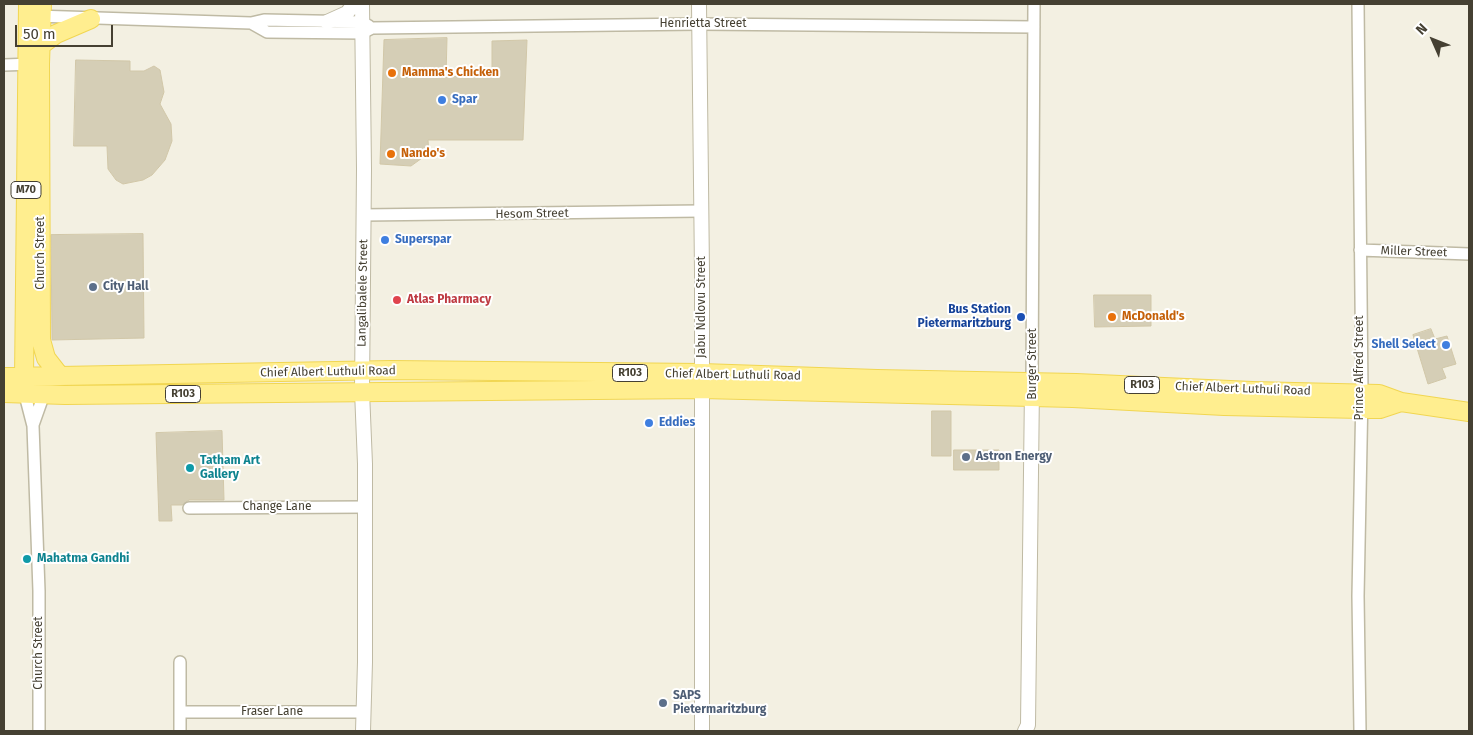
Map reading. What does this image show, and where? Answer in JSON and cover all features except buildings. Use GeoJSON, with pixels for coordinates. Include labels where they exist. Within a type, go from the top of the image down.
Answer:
{"type":"FeatureCollection","features":[{"type":"Feature","properties":{"kind":"main road","name":"Church Street"},"geometry":{"type":"LineString","coordinates":[[35,10],[40,46],[34,64],[41,340],[46,358],[60,376]]}},
{"type":"Feature","properties":{"kind":"main road","name":"Church Street"},"geometry":{"type":"LineString","coordinates":[[24,377],[35,10]]}},
{"type":"Feature","properties":{"kind":"main road"},"geometry":{"type":"LineString","coordinates":[[40,46],[56,34],[91,19]]}},
{"type":"Feature","properties":{"kind":"main road","name":"Chief Albert Luthuli Road"},"geometry":{"type":"LineString","coordinates":[[4,377],[362,371],[702,381]]}},
{"type":"Feature","properties":{"kind":"main road","name":"Chief Albert Luthuli Road"},"geometry":{"type":"LineString","coordinates":[[4,393],[25,395],[362,391],[702,381],[877,379],[1032,389],[1252,391],[1361,401],[1379,394],[1401,402],[1469,412]]}},
{"type":"Feature","properties":{"kind":"street"},"geometry":{"type":"LineString","coordinates":[[327,22],[347,13],[354,4]]}},
{"type":"Feature","properties":{"kind":"street","name":"Langalibalele Street"},"geometry":{"type":"LineString","coordinates":[[362,4],[365,28],[362,371],[365,507],[363,731]]}},
{"type":"Feature","properties":{"kind":"street","name":"Jabu Ndlovu Street"},"geometry":{"type":"LineString","coordinates":[[699,4],[702,731]]}},
{"type":"Feature","properties":{"kind":"street","name":"Burger Street"},"geometry":{"type":"LineString","coordinates":[[1028,729],[1034,4]]}},
{"type":"Feature","properties":{"kind":"street","name":"Prince Alfred Street"},"geometry":{"type":"LineString","coordinates":[[1358,4],[1361,401],[1358,596],[1360,731]]}},
{"type":"Feature","properties":{"kind":"street","name":"Henrietta Street"},"geometry":{"type":"LineString","coordinates":[[35,10],[91,19],[251,23],[264,20],[327,22],[365,28]]}},
{"type":"Feature","properties":{"kind":"street","name":"Henrietta Street"},"geometry":{"type":"LineString","coordinates":[[251,23],[268,32],[365,28],[698,24],[1034,27]]}},
{"type":"Feature","properties":{"kind":"street"},"geometry":{"type":"LineString","coordinates":[[4,65],[34,64]]}},
{"type":"Feature","properties":{"kind":"street","name":"Hesom Street"},"geometry":{"type":"LineString","coordinates":[[363,215],[701,211]]}},
{"type":"Feature","properties":{"kind":"street","name":"Miller Street"},"geometry":{"type":"LineString","coordinates":[[1360,250],[1469,254]]}},
{"type":"Feature","properties":{"kind":"street","name":"Church Street"},"geometry":{"type":"LineString","coordinates":[[33,426],[44,394]]}},
{"type":"Feature","properties":{"kind":"street","name":"Church Street"},"geometry":{"type":"LineString","coordinates":[[25,395],[33,426],[39,591],[39,731]]}},
{"type":"Feature","properties":{"kind":"street","name":"Change Lane"},"geometry":{"type":"LineString","coordinates":[[189,508],[365,507]]}},
{"type":"Feature","properties":{"kind":"street"},"geometry":{"type":"LineString","coordinates":[[180,662],[180,731]]}},
{"type":"Feature","properties":{"kind":"street","name":"Fraser Lane"},"geometry":{"type":"LineString","coordinates":[[181,712],[363,712]]}},
{"type":"Feature","properties":{"kind":"place","name":"Mamma's Chicken"},"geometry":{"type":"Point","coordinates":[392,73]}},
{"type":"Feature","properties":{"kind":"place","name":"Spar"},"geometry":{"type":"Point","coordinates":[442,100]}},
{"type":"Feature","properties":{"kind":"place","name":"Nando's"},"geometry":{"type":"Point","coordinates":[391,154]}},
{"type":"Feature","properties":{"kind":"place","name":"Superspar"},"geometry":{"type":"Point","coordinates":[385,240]}},
{"type":"Feature","properties":{"kind":"place","name":"City Hall"},"geometry":{"type":"Point","coordinates":[93,287]}},
{"type":"Feature","properties":{"kind":"place","name":"Atlas Pharmacy"},"geometry":{"type":"Point","coordinates":[397,300]}},
{"type":"Feature","properties":{"kind":"place","name":"Bus Station Pietermaritzburg"},"geometry":{"type":"Point","coordinates":[1021,317]}},
{"type":"Feature","properties":{"kind":"place","name":"McDonald's"},"geometry":{"type":"Point","coordinates":[1112,317]}},
{"type":"Feature","properties":{"kind":"place","name":"Shell Select"},"geometry":{"type":"Point","coordinates":[1446,345]}},
{"type":"Feature","properties":{"kind":"place","name":"Eddies"},"geometry":{"type":"Point","coordinates":[649,423]}},
{"type":"Feature","properties":{"kind":"place","name":"Astron Energy"},"geometry":{"type":"Point","coordinates":[966,457]}},
{"type":"Feature","properties":{"kind":"place","name":"Tatham Art Gallery"},"geometry":{"type":"Point","coordinates":[190,468]}},
{"type":"Feature","properties":{"kind":"place","name":"Mahatma Gandhi"},"geometry":{"type":"Point","coordinates":[27,559]}},
{"type":"Feature","properties":{"kind":"place","name":"SAPS Pietermaritzburg"},"geometry":{"type":"Point","coordinates":[663,703]}}]}
